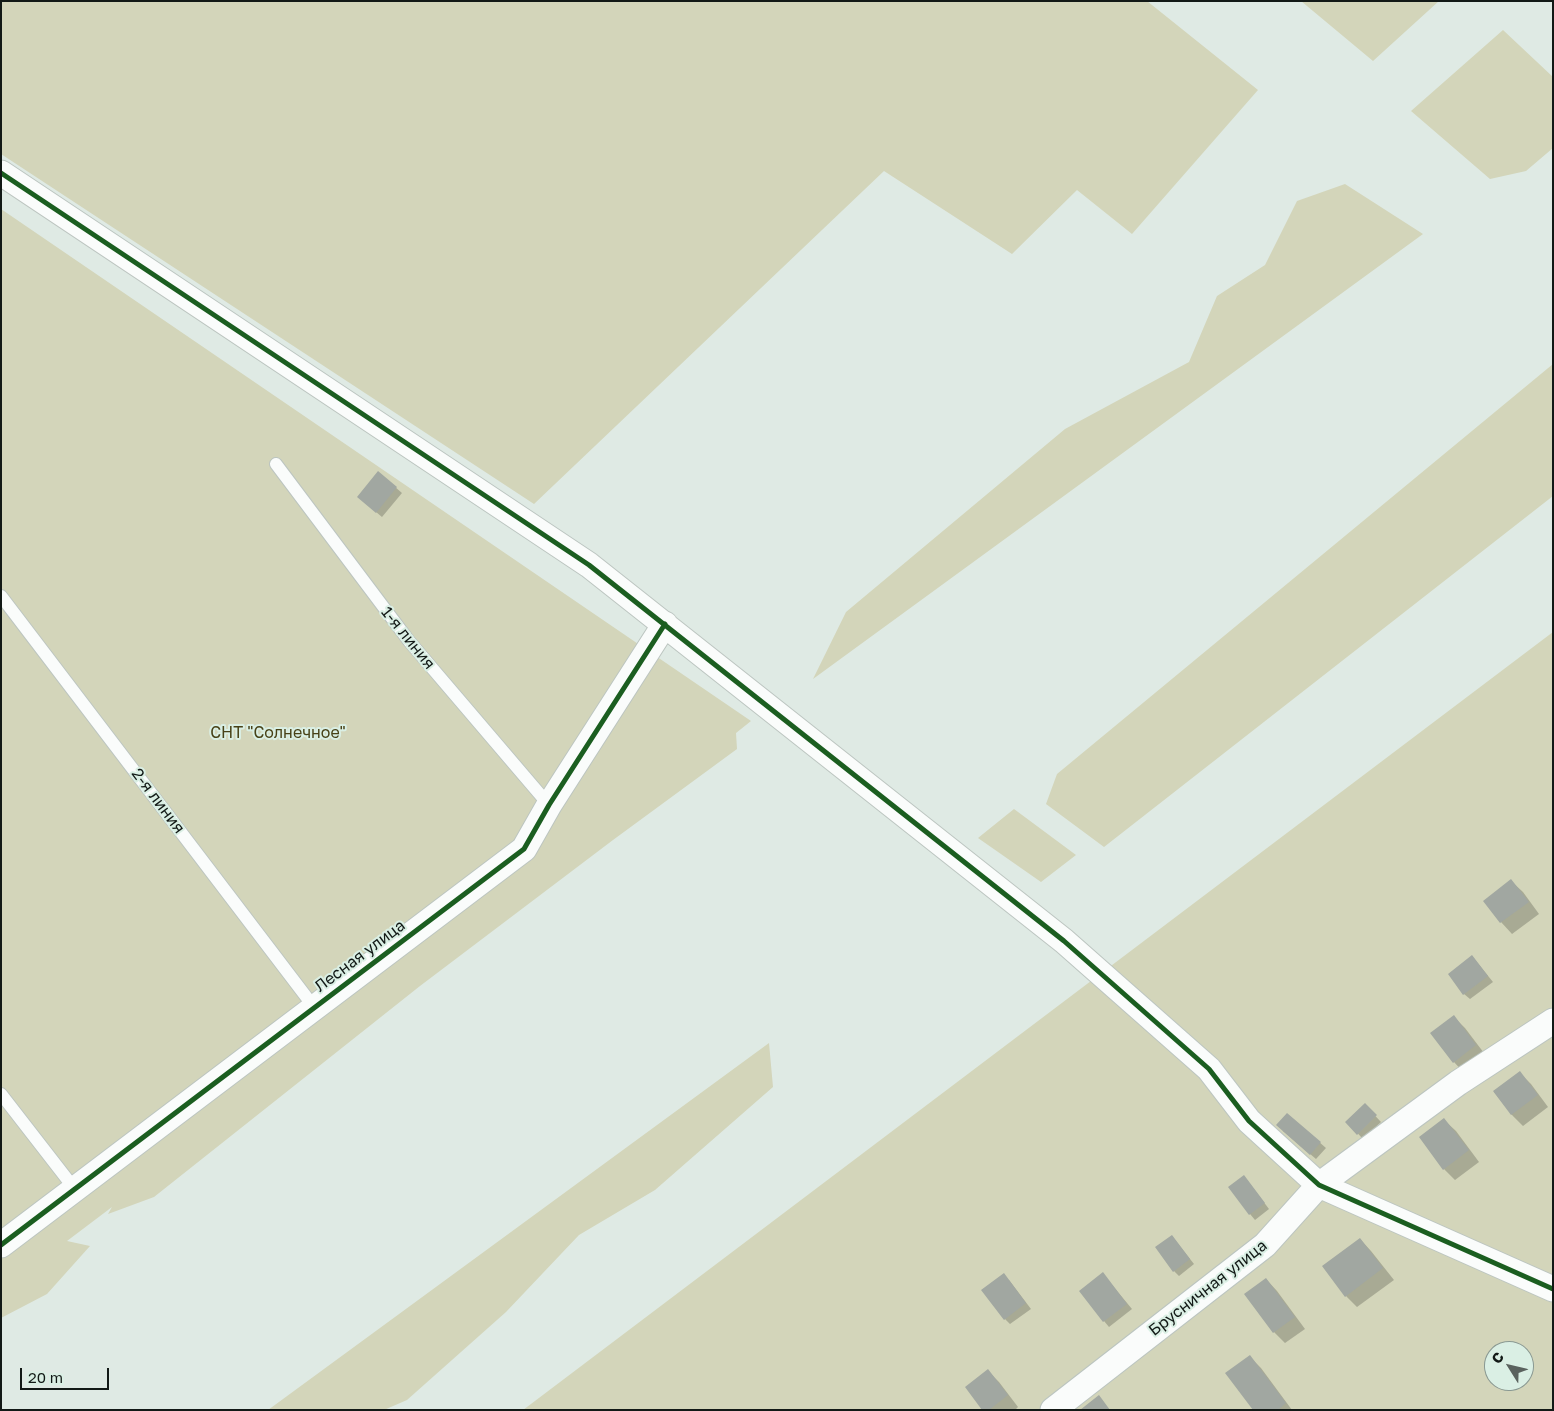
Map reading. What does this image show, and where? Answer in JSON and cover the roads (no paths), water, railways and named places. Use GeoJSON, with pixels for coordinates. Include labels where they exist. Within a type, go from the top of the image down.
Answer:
{"type":"FeatureCollection","features":[{"type":"Feature","properties":{"kind":"street"},"geometry":{"type":"LineString","coordinates":[[1,173],[581,559],[1064,941],[1209,1069],[1249,1121],[1319,1185],[1553,1289]]}},
{"type":"Feature","properties":{"kind":"street","name":"Лесная улица"},"geometry":{"type":"LineString","coordinates":[[1,1245],[524,849],[549,805],[665,624]]}},
{"type":"Feature","properties":{"kind":"street","name":"Брусничная улица"},"geometry":{"type":"LineString","coordinates":[[1052,1410],[1265,1245],[1319,1185],[1458,1083],[1553,1021]]}},
{"type":"Feature","properties":{"kind":"lane","name":"1-я линия"},"geometry":{"type":"LineString","coordinates":[[276,464],[409,641],[549,805]]}},
{"type":"Feature","properties":{"kind":"lane","name":"2-я линия"},"geometry":{"type":"LineString","coordinates":[[1,596],[314,1007]]}},
{"type":"Feature","properties":{"kind":"lane"},"geometry":{"type":"LineString","coordinates":[[1,1094],[74,1188]]}},
{"type":"Feature","properties":{"kind":"park label","name":"СНТ \"Солнечное\""},"geometry":{"type":"Point","coordinates":[278,733]}}]}
